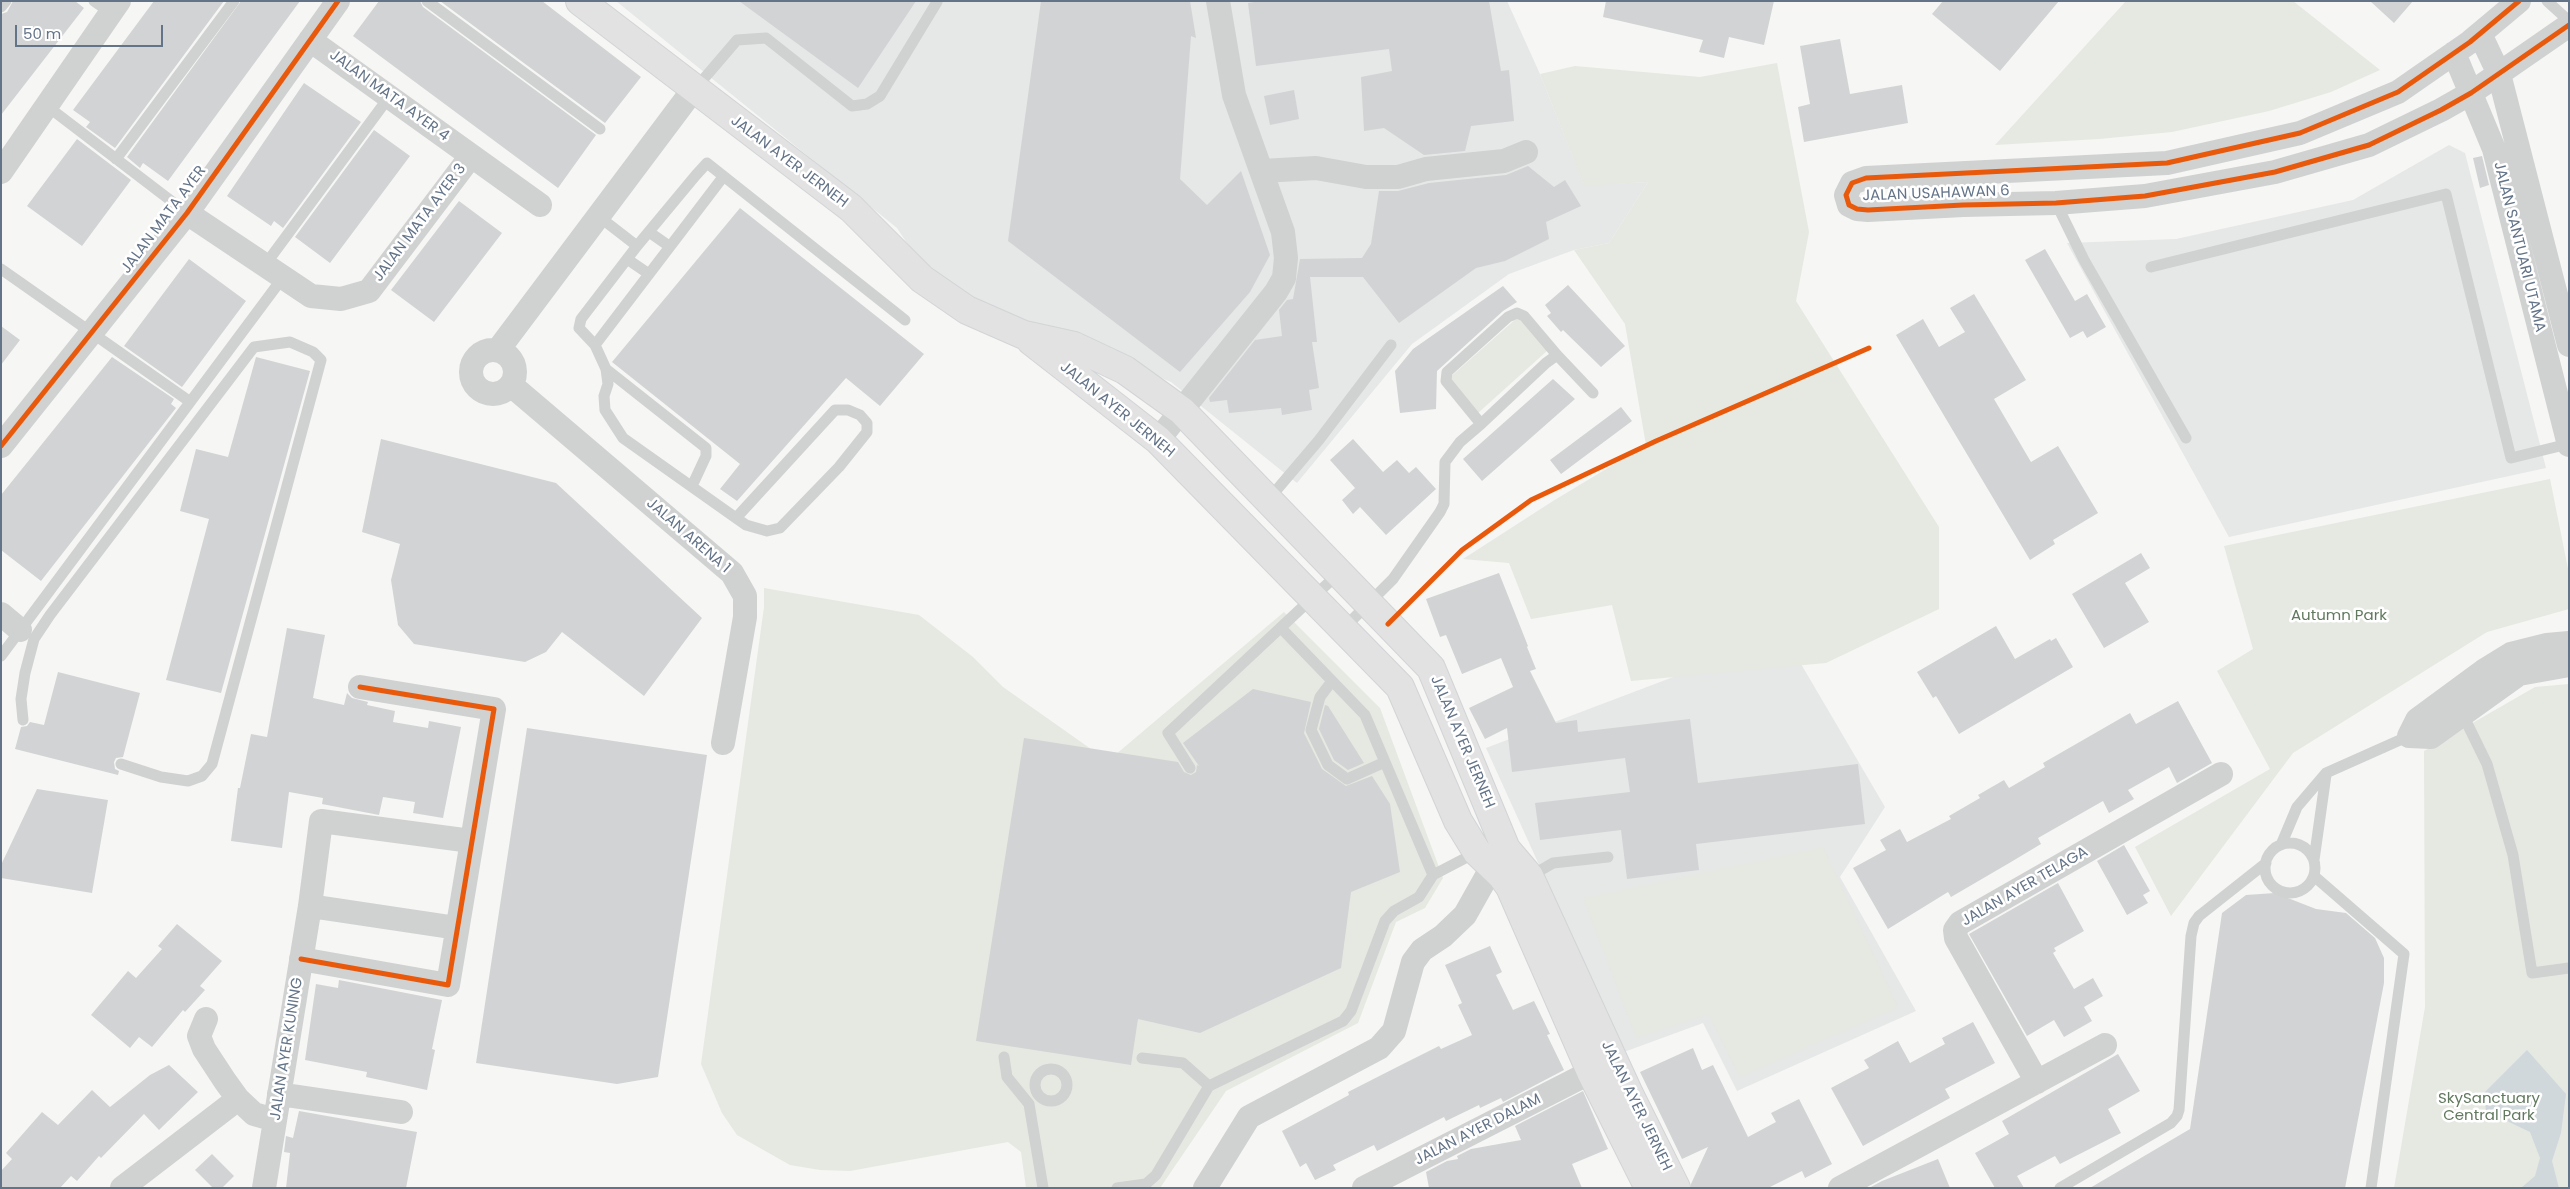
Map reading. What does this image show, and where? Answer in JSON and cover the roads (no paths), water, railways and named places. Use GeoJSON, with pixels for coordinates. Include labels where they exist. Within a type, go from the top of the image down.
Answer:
{"type":"FeatureCollection","features":[{"type":"Feature","properties":{"kind":"main road","name":"JALAN AYER JERNEH"},"geometry":{"type":"LineString","coordinates":[[580,1],[850,208],[922,279],[967,310],[1024,335],[1074,346],[1126,370],[1182,411],[1431,668],[1520,882],[1591,1072],[1649,1188]]}},
{"type":"Feature","properties":{"kind":"main road","name":"JALAN AYER JERNEH"},"geometry":{"type":"LineString","coordinates":[[1024,335],[1158,440],[1314,597],[1400,687],[1458,821],[1485,859],[1520,882],[1676,1188]]}},
{"type":"Feature","properties":{"kind":"street","name":"JALAN MATA AYER"},"geometry":{"type":"LineString","coordinates":[[1,446],[187,213],[338,1]]}},
{"type":"Feature","properties":{"kind":"street"},"geometry":{"type":"LineString","coordinates":[[1158,440],[1276,292],[1284,278],[1286,258],[1283,232],[1234,95],[1218,1]]}},
{"type":"Feature","properties":{"kind":"street","name":"JALAN USAHAWAN 6"},"geometry":{"type":"LineString","coordinates":[[2519,1],[2480,34],[2398,92],[2300,133],[2167,162],[1866,178],[1852,183],[1846,195],[1849,205],[1857,209],[1868,210],[2056,203],[2144,196],[2275,172],[2369,145],[2470,93],[2569,23]]}},
{"type":"Feature","properties":{"kind":"street"},"geometry":{"type":"LineString","coordinates":[[1,172],[47,106],[108,5]]}},
{"type":"Feature","properties":{"kind":"street","name":"JALAN SANTUARI UTAMA"},"geometry":{"type":"LineString","coordinates":[[2480,34],[2499,74],[2569,345]]}},
{"type":"Feature","properties":{"kind":"street","name":"JALAN MATA AYER 4"},"geometry":{"type":"LineString","coordinates":[[310,40],[540,205]]}},
{"type":"Feature","properties":{"kind":"street","name":"JALAN SANTUARI UTAMA"},"geometry":{"type":"LineString","coordinates":[[2454,53],[2494,149],[2569,445]]}},
{"type":"Feature","properties":{"kind":"street"},"geometry":{"type":"LineString","coordinates":[[498,350],[512,360],[515,368],[510,385],[496,394],[487,394],[480,390],[470,376],[474,359],[481,353],[498,350],[597,216],[694,90]]}},
{"type":"Feature","properties":{"kind":"street"},"geometry":{"type":"LineString","coordinates":[[1262,171],[1316,168],[1366,177],[1398,177],[1426,169],[1504,161],[1526,152]]}},
{"type":"Feature","properties":{"kind":"street","name":"JALAN MATA AYER 3"},"geometry":{"type":"LineString","coordinates":[[187,213],[311,296],[341,299],[369,291],[471,156]]}},
{"type":"Feature","properties":{"kind":"street","name":"JALAN ARENA 1"},"geometry":{"type":"LineString","coordinates":[[510,385],[732,573],[745,596],[745,617],[723,743]]}},
{"type":"Feature","properties":{"kind":"street"},"geometry":{"type":"LineString","coordinates":[[1,614],[27,634]]}},
{"type":"Feature","properties":{"kind":"street"},"geometry":{"type":"LineString","coordinates":[[2409,736],[2431,737],[2484,670],[2511,654],[2547,645],[2569,643]]}},
{"type":"Feature","properties":{"kind":"street"},"geometry":{"type":"LineString","coordinates":[[2457,704],[2519,674],[2569,665]]}},
{"type":"Feature","properties":{"kind":"street"},"geometry":{"type":"LineString","coordinates":[[301,959],[448,985],[494,709],[360,687]]}},
{"type":"Feature","properties":{"kind":"street","name":"JALAN AYER TELAGA"},"geometry":{"type":"LineString","coordinates":[[2037,1082],[1956,938],[1955,930],[1960,923],[2221,774]]}},
{"type":"Feature","properties":{"kind":"street","name":"JALAN AYER KUNING"},"geometry":{"type":"LineString","coordinates":[[264,1188],[310,906],[321,821],[471,841]]}},
{"type":"Feature","properties":{"kind":"street"},"geometry":{"type":"LineString","coordinates":[[1205,1188],[1249,1117],[1379,1048],[1394,1031],[1413,962],[1422,950],[1443,936],[1465,915],[1485,859]]}},
{"type":"Feature","properties":{"kind":"street"},"geometry":{"type":"LineString","coordinates":[[310,906],[457,928]]}},
{"type":"Feature","properties":{"kind":"street"},"geometry":{"type":"LineString","coordinates":[[206,1019],[199,1036],[204,1049],[238,1099],[254,1114],[275,1120]]}},
{"type":"Feature","properties":{"kind":"street"},"geometry":{"type":"LineString","coordinates":[[1840,1188],[1872,1180],[2037,1082],[2105,1045]]}},
{"type":"Feature","properties":{"kind":"street","name":"JALAN AYER DALAM"},"geometry":{"type":"LineString","coordinates":[[1364,1188],[1591,1072]]}},
{"type":"Feature","properties":{"kind":"street"},"geometry":{"type":"LineString","coordinates":[[279,1094],[400,1112]]}},
{"type":"Feature","properties":{"kind":"street"},"geometry":{"type":"LineString","coordinates":[[122,1188],[238,1099]]}},
{"type":"Feature","properties":{"kind":"lane"},"geometry":{"type":"LineString","coordinates":[[1,7],[6,1]]}},
{"type":"Feature","properties":{"kind":"lane"},"geometry":{"type":"LineString","coordinates":[[116,159],[234,1]]}},
{"type":"Feature","properties":{"kind":"lane"},"geometry":{"type":"LineString","coordinates":[[427,1],[600,129]]}},
{"type":"Feature","properties":{"kind":"lane"},"geometry":{"type":"LineString","coordinates":[[2547,1],[2569,23]]}},
{"type":"Feature","properties":{"kind":"lane"},"geometry":{"type":"LineString","coordinates":[[694,90],[737,40],[766,38],[852,106],[867,104],[880,96],[937,2]]}},
{"type":"Feature","properties":{"kind":"lane"},"geometry":{"type":"LineString","coordinates":[[23,720],[21,699],[27,634],[189,401],[389,97]]}},
{"type":"Feature","properties":{"kind":"lane"},"geometry":{"type":"LineString","coordinates":[[47,106],[187,213]]}},
{"type":"Feature","properties":{"kind":"lane"},"geometry":{"type":"LineString","coordinates":[[736,518],[835,410],[848,410],[860,415],[867,423],[867,432],[839,467],[780,528],[767,531],[746,525],[736,518],[692,486],[623,438],[605,410],[604,396],[608,384],[606,369],[594,345],[579,328],[581,319],[637,246],[707,162],[722,177],[905,320]]}},
{"type":"Feature","properties":{"kind":"lane"},"geometry":{"type":"LineString","coordinates":[[594,345],[722,177]]}},
{"type":"Feature","properties":{"kind":"lane"},"geometry":{"type":"LineString","coordinates":[[2151,267],[2446,194],[2511,458],[2569,445]]}},
{"type":"Feature","properties":{"kind":"lane"},"geometry":{"type":"LineString","coordinates":[[2056,203],[2089,268],[2186,438]]}},
{"type":"Feature","properties":{"kind":"lane"},"geometry":{"type":"LineString","coordinates":[[597,216],[637,246]]}},
{"type":"Feature","properties":{"kind":"lane"},"geometry":{"type":"LineString","coordinates":[[649,232],[670,246]]}},
{"type":"Feature","properties":{"kind":"lane"},"geometry":{"type":"LineString","coordinates":[[627,259],[649,274]]}},
{"type":"Feature","properties":{"kind":"lane"},"geometry":{"type":"LineString","coordinates":[[1,269],[189,401]]}},
{"type":"Feature","properties":{"kind":"lane"},"geometry":{"type":"LineString","coordinates":[[1481,424],[1446,381],[1447,372],[1508,317],[1517,313],[1524,316],[1593,393]]}},
{"type":"Feature","properties":{"kind":"lane"},"geometry":{"type":"LineString","coordinates":[[1,656],[27,634],[254,346],[290,342],[313,352],[321,360],[212,764],[202,776],[188,781],[161,777],[121,764]]}},
{"type":"Feature","properties":{"kind":"lane"},"geometry":{"type":"LineString","coordinates":[[1268,500],[1319,440],[1391,345]]}},
{"type":"Feature","properties":{"kind":"lane"},"geometry":{"type":"LineString","coordinates":[[1344,628],[1393,579],[1440,512],[1444,504],[1445,462],[1460,442],[1557,355]]}},
{"type":"Feature","properties":{"kind":"lane"},"geometry":{"type":"LineString","coordinates":[[606,369],[706,448],[706,456],[692,486]]}},
{"type":"Feature","properties":{"kind":"lane"},"geometry":{"type":"LineString","coordinates":[[1190,768],[1168,733],[1339,574]]}},
{"type":"Feature","properties":{"kind":"lane"},"geometry":{"type":"LineString","coordinates":[[1281,628],[1365,715],[1433,875]]}},
{"type":"Feature","properties":{"kind":"lane"},"geometry":{"type":"LineString","coordinates":[[1332,681],[1320,697],[1312,730],[1328,765],[1346,779],[1385,762]]}},
{"type":"Feature","properties":{"kind":"lane"},"geometry":{"type":"LineString","coordinates":[[2457,704],[2488,764],[2512,855],[2532,973],[2569,968]]}},
{"type":"Feature","properties":{"kind":"lane"},"geometry":{"type":"LineString","coordinates":[[2281,845],[2296,807],[2326,773],[2409,736]]}},
{"type":"Feature","properties":{"kind":"lane"},"geometry":{"type":"LineString","coordinates":[[2266,863],[2268,880],[2281,891],[2297,892],[2305,888],[2314,876],[2314,860],[2326,773]]}},
{"type":"Feature","properties":{"kind":"lane"},"geometry":{"type":"LineString","coordinates":[[2060,1188],[2171,1123],[2177,1116],[2180,1110],[2191,936],[2194,924],[2199,916],[2266,863],[2274,849],[2281,845],[2297,844],[2304,848],[2314,860]]}},
{"type":"Feature","properties":{"kind":"lane"},"geometry":{"type":"LineString","coordinates":[[1520,882],[1553,863],[1608,857]]}},
{"type":"Feature","properties":{"kind":"lane"},"geometry":{"type":"LineString","coordinates":[[1117,1188],[1146,1184],[1156,1175],[1209,1086],[1343,1021],[1351,1011],[1384,920],[1394,911],[1419,897],[1433,875],[1485,859]]}},
{"type":"Feature","properties":{"kind":"lane"},"geometry":{"type":"LineString","coordinates":[[2314,876],[2404,954],[2371,1188]]}},
{"type":"Feature","properties":{"kind":"lane"},"geometry":{"type":"LineString","coordinates":[[1004,1058],[1007,1077],[1029,1104],[1043,1188]]}},
{"type":"Feature","properties":{"kind":"lane"},"geometry":{"type":"LineString","coordinates":[[1142,1058],[1183,1063],[1209,1086]]}},
{"type":"Feature","properties":{"kind":"lane"},"geometry":{"type":"LineString","coordinates":[[1029,1104],[1037,1094]]}},
{"type":"Feature","properties":{"kind":"park label","name":"Autumn Park"},"geometry":{"type":"Point","coordinates":[2339,616]}},
{"type":"Feature","properties":{"kind":"park label","name":"SkySanctuary Central Park"},"geometry":{"type":"Point","coordinates":[2489,1108]}}]}
